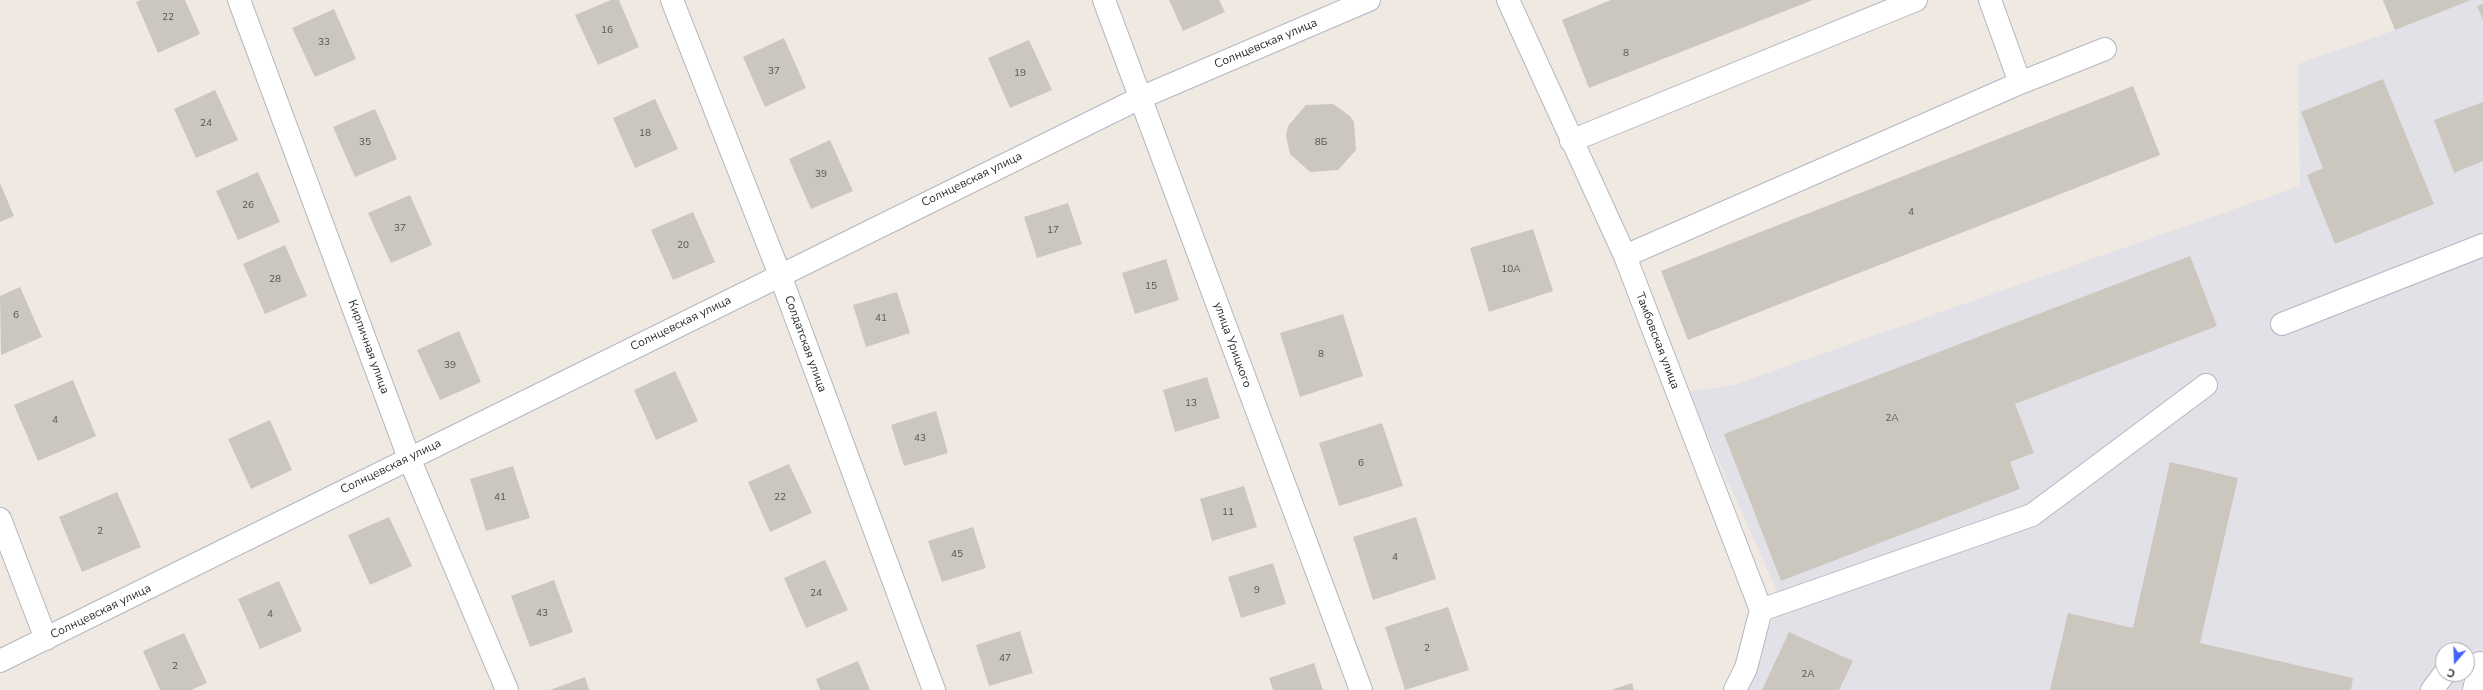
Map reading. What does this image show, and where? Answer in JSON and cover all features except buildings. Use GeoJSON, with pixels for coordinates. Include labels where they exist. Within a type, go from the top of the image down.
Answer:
{"type":"FeatureCollection","features":[{"type":"Feature","properties":{"kind":"street","name":"Кирпичная улица"},"geometry":{"type":"LineString","coordinates":[[239,0],[409,458],[507,690]]}},
{"type":"Feature","properties":{"kind":"street","name":"Солдатская улица"},"geometry":{"type":"LineString","coordinates":[[672,0],[780,275],[934,690]]}},
{"type":"Feature","properties":{"kind":"street","name":"улица Урицкого"},"geometry":{"type":"LineString","coordinates":[[1104,0],[1361,690]]}},
{"type":"Feature","properties":{"kind":"street","name":"Солнцевская улица"},"geometry":{"type":"LineString","coordinates":[[0,662],[409,458],[1140,98],[1369,0]]}},
{"type":"Feature","properties":{"kind":"street","name":"Тамбовская улица"},"geometry":{"type":"LineString","coordinates":[[1508,0],[1624,256],[1761,610]]}},
{"type":"Feature","properties":{"kind":"street"},"geometry":{"type":"LineString","coordinates":[[1571,141],[1916,0]]}},
{"type":"Feature","properties":{"kind":"street"},"geometry":{"type":"LineString","coordinates":[[1990,0],[2020,83]]}},
{"type":"Feature","properties":{"kind":"street"},"geometry":{"type":"LineString","coordinates":[[1624,256],[2020,83],[2105,49]]}},
{"type":"Feature","properties":{"kind":"street"},"geometry":{"type":"LineString","coordinates":[[2282,324],[2483,245]]}},
{"type":"Feature","properties":{"kind":"street"},"geometry":{"type":"LineString","coordinates":[[1735,690],[1746,668],[1761,610],[2032,515],[2206,385]]}},
{"type":"Feature","properties":{"kind":"street"},"geometry":{"type":"LineString","coordinates":[[0,519],[46,639]]}},
{"type":"Feature","properties":{"kind":"street"},"geometry":{"type":"LineString","coordinates":[[2474,690],[2477,662]]}},
{"type":"Feature","properties":{"kind":"shaded area"},"geometry":{"type":"Polygon","coordinates":[[[2382,0],[2483,0],[2483,690],[1742,690],[1781,600],[1688,392],[1733,385],[2300,186],[2298,64],[2395,30],[2382,0]]]}}]}
